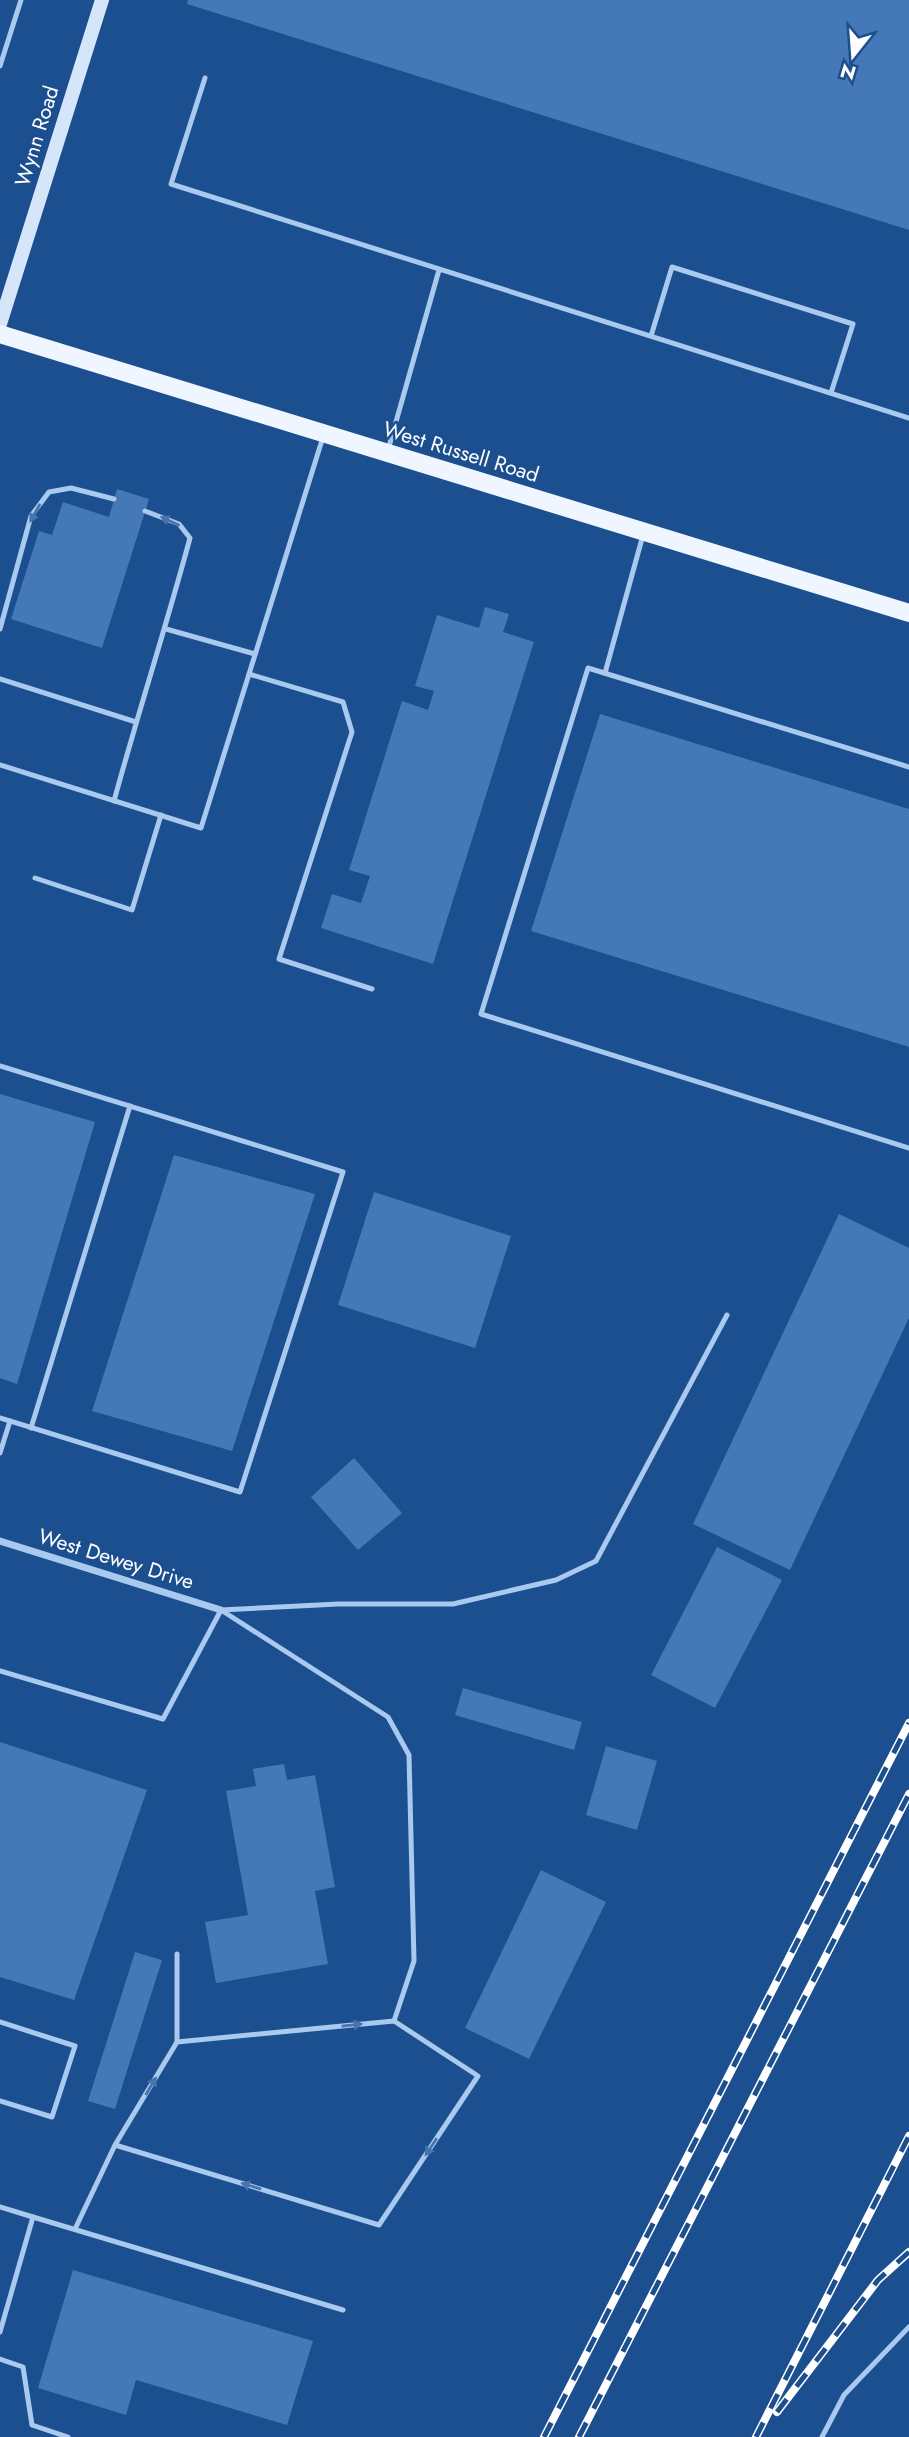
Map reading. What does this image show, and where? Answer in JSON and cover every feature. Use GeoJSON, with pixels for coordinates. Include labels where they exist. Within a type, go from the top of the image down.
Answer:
{"type":"FeatureCollection","features":[{"type":"Feature","properties":{"kind":"main road","name":"West Russell Road"},"geometry":{"type":"LineString","coordinates":[[0,334],[909,613]]}},
{"type":"Feature","properties":{"kind":"street","name":"Wynn Road"},"geometry":{"type":"LineString","coordinates":[[0,324],[102,0]]}},
{"type":"Feature","properties":{"kind":"street","name":"West Dewey Drive"},"geometry":{"type":"LineString","coordinates":[[0,1541],[221,1611]]}},
{"type":"Feature","properties":{"kind":"lane"},"geometry":{"type":"LineString","coordinates":[[0,66],[21,0]]}},
{"type":"Feature","properties":{"kind":"lane"},"geometry":{"type":"LineString","coordinates":[[205,78],[171,184],[909,418]]}},
{"type":"Feature","properties":{"kind":"lane"},"geometry":{"type":"LineString","coordinates":[[651,337],[672,267],[853,324],[831,393]]}},
{"type":"Feature","properties":{"kind":"lane"},"geometry":{"type":"LineString","coordinates":[[387,453],[439,270]]}},
{"type":"Feature","properties":{"kind":"lane"},"geometry":{"type":"LineString","coordinates":[[0,765],[201,828],[324,433]]}},
{"type":"Feature","properties":{"kind":"lane"},"geometry":{"type":"LineString","coordinates":[[0,629],[31,516],[49,492],[71,488],[114,499]]}},
{"type":"Feature","properties":{"kind":"lane"},"geometry":{"type":"LineString","coordinates":[[114,801],[166,629],[190,538],[179,524],[145,511]]}},
{"type":"Feature","properties":{"kind":"lane"},"geometry":{"type":"LineString","coordinates":[[605,673],[644,531]]}},
{"type":"Feature","properties":{"kind":"lane"},"geometry":{"type":"LineString","coordinates":[[166,629],[255,654]]}},
{"type":"Feature","properties":{"kind":"lane"},"geometry":{"type":"LineString","coordinates":[[909,767],[588,668],[481,1014],[909,1148]]}},
{"type":"Feature","properties":{"kind":"lane"},"geometry":{"type":"LineString","coordinates":[[249,674],[343,702],[352,732],[279,959],[372,989]]}},
{"type":"Feature","properties":{"kind":"lane"},"geometry":{"type":"LineString","coordinates":[[0,679],[136,722]]}},
{"type":"Feature","properties":{"kind":"lane"},"geometry":{"type":"LineString","coordinates":[[35,878],[132,910],[161,815]]}},
{"type":"Feature","properties":{"kind":"lane"},"geometry":{"type":"LineString","coordinates":[[0,1066],[342,1172],[240,1492],[0,1418]]}},
{"type":"Feature","properties":{"kind":"lane"},"geometry":{"type":"LineString","coordinates":[[31,1428],[130,1106]]}},
{"type":"Feature","properties":{"kind":"lane"},"geometry":{"type":"LineString","coordinates":[[221,1611],[338,1604],[453,1604],[556,1580],[596,1561],[727,1315]]}},
{"type":"Feature","properties":{"kind":"lane"},"geometry":{"type":"LineString","coordinates":[[0,1453],[10,1421]]}},
{"type":"Feature","properties":{"kind":"lane"},"geometry":{"type":"LineString","coordinates":[[0,1671],[163,1719],[221,1611]]}},
{"type":"Feature","properties":{"kind":"lane"},"geometry":{"type":"LineString","coordinates":[[221,1611],[388,1717],[409,1755],[414,1961],[394,2021]]}},
{"type":"Feature","properties":{"kind":"lane"},"geometry":{"type":"LineString","coordinates":[[75,2229],[115,2145],[177,2042],[177,1954]]}},
{"type":"Feature","properties":{"kind":"lane"},"geometry":{"type":"LineString","coordinates":[[115,2145],[379,2225],[478,2076],[394,2021],[177,2042]]}},
{"type":"Feature","properties":{"kind":"lane"},"geometry":{"type":"LineString","coordinates":[[0,2022],[75,2046],[52,2118],[0,2101]]}},
{"type":"Feature","properties":{"kind":"lane"},"geometry":{"type":"LineString","coordinates":[[0,2207],[343,2310]]}},
{"type":"Feature","properties":{"kind":"lane"},"geometry":{"type":"LineString","coordinates":[[0,2332],[33,2217]]}},
{"type":"Feature","properties":{"kind":"lane"},"geometry":{"type":"LineString","coordinates":[[821,2437],[844,2395],[909,2327]]}},
{"type":"Feature","properties":{"kind":"lane"},"geometry":{"type":"LineString","coordinates":[[0,2359],[23,2367],[32,2425],[68,2437]]}},
{"type":"Feature","properties":{"kind":"building"},"geometry":{"type":"Polygon","coordinates":[[[188,0],[909,0],[909,230],[187,4],[188,0]]]}},
{"type":"Feature","properties":{"kind":"building"},"geometry":{"type":"Polygon","coordinates":[[[117,489],[149,499],[102,648],[11,619],[39,531],[52,535],[63,502],[109,517],[117,489]]]}},
{"type":"Feature","properties":{"kind":"building"},"geometry":{"type":"Polygon","coordinates":[[[485,607],[509,614],[503,632],[534,642],[433,964],[321,928],[332,894],[361,903],[370,876],[349,870],[402,701],[428,710],[434,691],[415,686],[437,615],[479,628],[485,607]]]}},
{"type":"Feature","properties":{"kind":"building"},"geometry":{"type":"Polygon","coordinates":[[[600,714],[909,809],[909,1047],[531,931],[600,714]]]}},
{"type":"Feature","properties":{"kind":"building"},"geometry":{"type":"Polygon","coordinates":[[[0,1094],[95,1122],[17,1384],[0,1378],[0,1094]]]}},
{"type":"Feature","properties":{"kind":"building"},"geometry":{"type":"Polygon","coordinates":[[[174,1155],[315,1194],[232,1451],[92,1411],[174,1155]]]}},
{"type":"Feature","properties":{"kind":"building"},"geometry":{"type":"Polygon","coordinates":[[[374,1192],[511,1236],[475,1348],[338,1305],[374,1192]]]}},
{"type":"Feature","properties":{"kind":"building"},"geometry":{"type":"Polygon","coordinates":[[[839,1214],[909,1248],[909,1318],[790,1570],[693,1524],[839,1214]]]}},
{"type":"Feature","properties":{"kind":"building"},"geometry":{"type":"Polygon","coordinates":[[[354,1458],[402,1513],[358,1550],[311,1497],[354,1458]]]}},
{"type":"Feature","properties":{"kind":"building"},"geometry":{"type":"Polygon","coordinates":[[[717,1547],[782,1580],[715,1708],[651,1675],[717,1547]]]}},
{"type":"Feature","properties":{"kind":"building"},"geometry":{"type":"Polygon","coordinates":[[[463,1688],[582,1722],[574,1750],[455,1715],[463,1688]]]}},
{"type":"Feature","properties":{"kind":"building"},"geometry":{"type":"Polygon","coordinates":[[[0,1742],[147,1790],[74,2000],[0,1977],[0,1742]]]}},
{"type":"Feature","properties":{"kind":"building"},"geometry":{"type":"Polygon","coordinates":[[[606,1746],[657,1761],[637,1830],[586,1815],[606,1746]]]}},
{"type":"Feature","properties":{"kind":"building"},"geometry":{"type":"Polygon","coordinates":[[[284,1764],[287,1780],[315,1775],[335,1887],[315,1891],[328,1964],[216,1983],[205,1922],[248,1915],[226,1791],[256,1786],[253,1769],[284,1764]]]}},
{"type":"Feature","properties":{"kind":"building"},"geometry":{"type":"Polygon","coordinates":[[[541,1870],[606,1902],[529,2059],[465,2028],[541,1870]]]}},
{"type":"Feature","properties":{"kind":"building"},"geometry":{"type":"Polygon","coordinates":[[[135,1952],[162,1960],[115,2109],[88,2101],[135,1952]]]}},
{"type":"Feature","properties":{"kind":"building"},"geometry":{"type":"Polygon","coordinates":[[[73,2270],[313,2341],[287,2425],[136,2380],[126,2415],[38,2388],[73,2270]]]}},
{"type":"Feature","properties":{"kind":"railway"},"geometry":{"type":"LineString","coordinates":[[544,2437],[909,1723]]}},
{"type":"Feature","properties":{"kind":"railway"},"geometry":{"type":"LineString","coordinates":[[579,2437],[909,1794]]}},
{"type":"Feature","properties":{"kind":"railway"},"geometry":{"type":"LineString","coordinates":[[756,2437],[909,2136]]}},
{"type":"Feature","properties":{"kind":"railway"},"geometry":{"type":"LineString","coordinates":[[777,2412],[878,2280],[909,2252]]}}]}
